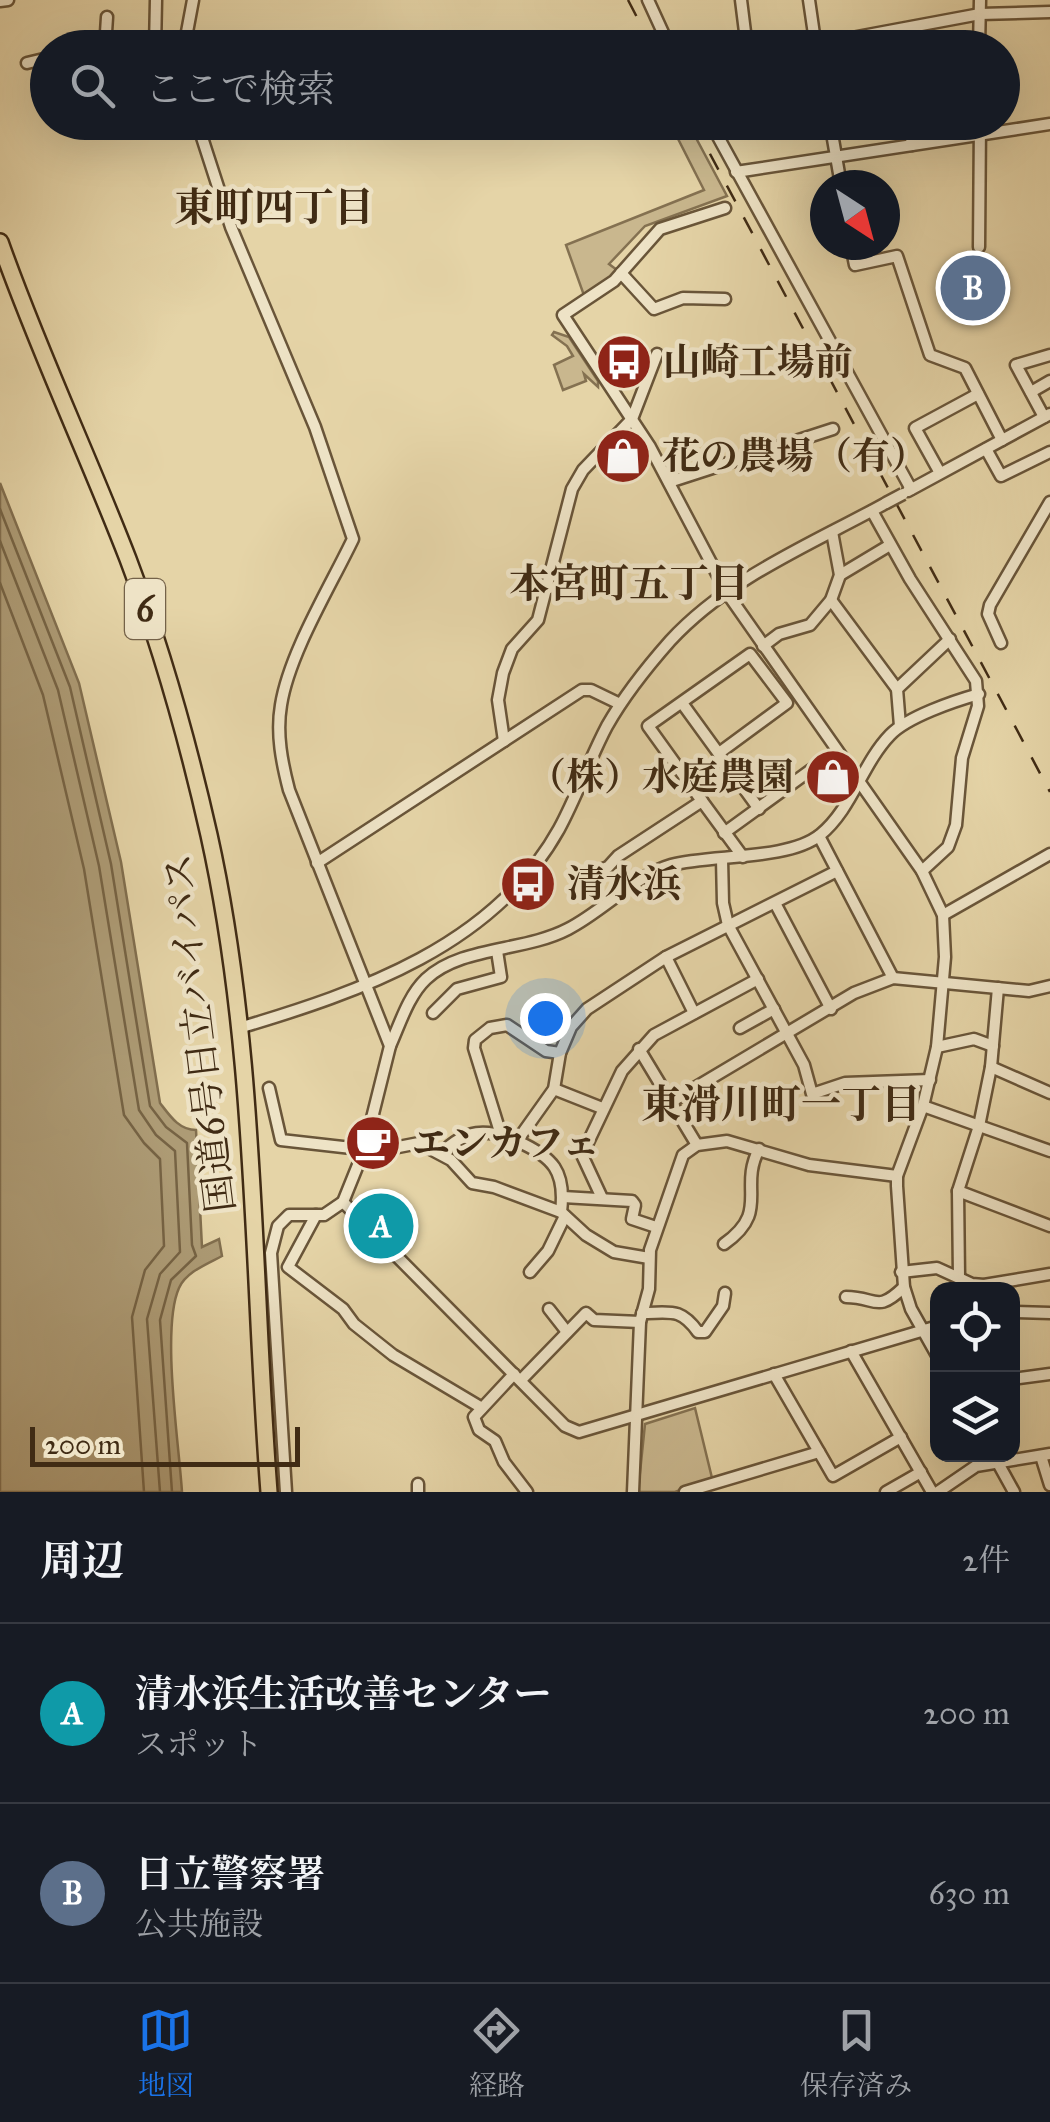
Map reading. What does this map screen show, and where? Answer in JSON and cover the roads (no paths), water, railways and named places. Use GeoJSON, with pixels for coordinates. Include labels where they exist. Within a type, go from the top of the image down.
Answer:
{"type":"FeatureCollection","features":[{"type":"Feature","properties":{"kind":"highway","name":"国道6号日立バイパス"},"geometry":{"type":"LineString","coordinates":[[0,242],[112,520],[164,667],[212,853],[244,1072],[269,1492]]}},
{"type":"Feature","properties":{"kind":"street"},"geometry":{"type":"LineString","coordinates":[[0,1],[8,0]]}},
{"type":"Feature","properties":{"kind":"street"},"geometry":{"type":"LineString","coordinates":[[155,30],[156,0]]}},
{"type":"Feature","properties":{"kind":"street"},"geometry":{"type":"LineString","coordinates":[[187,30],[193,0]]}},
{"type":"Feature","properties":{"kind":"street"},"geometry":{"type":"LineString","coordinates":[[648,0],[662,30]]}},
{"type":"Feature","properties":{"kind":"street"},"geometry":{"type":"LineString","coordinates":[[741,0],[745,30]]}},
{"type":"Feature","properties":{"kind":"street"},"geometry":{"type":"LineString","coordinates":[[809,0],[814,30]]}},
{"type":"Feature","properties":{"kind":"street"},"geometry":{"type":"LineString","coordinates":[[980,0],[980,30]]}},
{"type":"Feature","properties":{"kind":"street"},"geometry":{"type":"LineString","coordinates":[[895,30],[1014,6],[1050,12]]}},
{"type":"Feature","properties":{"kind":"street"},"geometry":{"type":"LineString","coordinates":[[106,30],[107,18]]}},
{"type":"Feature","properties":{"kind":"street"},"geometry":{"type":"LineString","coordinates":[[1020,126],[1050,124]]}},
{"type":"Feature","properties":{"kind":"street"},"geometry":{"type":"LineString","coordinates":[[202,140],[230,227],[315,426],[353,539],[300,650],[281,704],[280,755],[289,790],[390,1046]]}},
{"type":"Feature","properties":{"kind":"street"},"geometry":{"type":"LineString","coordinates":[[719,140],[907,492]]}},
{"type":"Feature","properties":{"kind":"street"},"geometry":{"type":"LineString","coordinates":[[833,140],[838,170]]}},
{"type":"Feature","properties":{"kind":"street"},"geometry":{"type":"LineString","coordinates":[[911,140],[912,145]]}},
{"type":"Feature","properties":{"kind":"street"},"geometry":{"type":"LineString","coordinates":[[736,172],[932,140]]}},
{"type":"Feature","properties":{"kind":"street"},"geometry":{"type":"LineString","coordinates":[[978,247],[981,140]]}},
{"type":"Feature","properties":{"kind":"street"},"geometry":{"type":"LineString","coordinates":[[725,208],[660,229],[614,281],[563,315],[632,419],[727,592],[922,871],[943,916],[937,1047],[924,1106],[897,1176],[904,1288],[930,1343]]}},
{"type":"Feature","properties":{"kind":"street"},"geometry":{"type":"LineString","coordinates":[[854,260],[855,266],[880,260]]}},
{"type":"Feature","properties":{"kind":"street"},"geometry":{"type":"LineString","coordinates":[[898,260],[930,356],[965,368],[1002,440]]}},
{"type":"Feature","properties":{"kind":"street"},"geometry":{"type":"LineString","coordinates":[[622,273],[654,309],[683,298],[725,299]]}},
{"type":"Feature","properties":{"kind":"street"},"geometry":{"type":"LineString","coordinates":[[504,740],[498,700],[503,673],[512,649],[538,620],[572,488],[583,470],[632,419],[656,354]]}},
{"type":"Feature","properties":{"kind":"street"},"geometry":{"type":"LineString","coordinates":[[239,1028],[364,984],[413,963],[464,933],[519,884],[560,826],[620,704],[668,644],[727,592],[1047,416],[1016,365],[1050,355]]}},
{"type":"Feature","properties":{"kind":"street"},"geometry":{"type":"LineString","coordinates":[[1030,392],[1050,381]]}},
{"type":"Feature","properties":{"kind":"street"},"geometry":{"type":"LineString","coordinates":[[940,473],[915,428],[978,394]]}},
{"type":"Feature","properties":{"kind":"street"},"geometry":{"type":"LineString","coordinates":[[669,482],[834,429]]}},
{"type":"Feature","properties":{"kind":"street"},"geometry":{"type":"LineString","coordinates":[[986,448],[1001,476],[1050,452]]}},
{"type":"Feature","properties":{"kind":"street"},"geometry":{"type":"LineString","coordinates":[[1000,643],[991,623],[990,605],[1050,502]]}},
{"type":"Feature","properties":{"kind":"street"},"geometry":{"type":"LineString","coordinates":[[872,511],[976,681],[979,694],[958,786],[956,825],[948,846],[922,871]]}},
{"type":"Feature","properties":{"kind":"street"},"geometry":{"type":"LineString","coordinates":[[763,646],[779,634],[810,624],[830,600],[840,576],[832,532]]}},
{"type":"Feature","properties":{"kind":"street"},"geometry":{"type":"LineString","coordinates":[[840,576],[890,546]]}},
{"type":"Feature","properties":{"kind":"street"},"geometry":{"type":"LineString","coordinates":[[830,600],[896,689],[900,726]]}},
{"type":"Feature","properties":{"kind":"street"},"geometry":{"type":"LineString","coordinates":[[896,689],[950,639]]}},
{"type":"Feature","properties":{"kind":"street"},"geometry":{"type":"LineString","coordinates":[[718,753],[787,703],[750,654],[648,726],[744,857]]}},
{"type":"Feature","properties":{"kind":"street"},"geometry":{"type":"LineString","coordinates":[[317,862],[582,690],[591,690],[620,704]]}},
{"type":"Feature","properties":{"kind":"street"},"geometry":{"type":"LineString","coordinates":[[286,1492],[271,1253],[274,1236],[290,1215],[324,1215],[342,1202],[364,1150],[390,1046],[426,979],[452,962],[526,946],[568,930],[666,866],[744,857],[802,844],[819,836],[860,783],[886,738],[900,726],[979,694]]}},
{"type":"Feature","properties":{"kind":"street"},"geometry":{"type":"LineString","coordinates":[[682,703],[759,808]]}},
{"type":"Feature","properties":{"kind":"street"},"geometry":{"type":"LineString","coordinates":[[724,833],[837,751]]}},
{"type":"Feature","properties":{"kind":"street"},"geometry":{"type":"LineString","coordinates":[[585,876],[608,867],[618,856],[702,801]]}},
{"type":"Feature","properties":{"kind":"street"},"geometry":{"type":"LineString","coordinates":[[819,836],[893,978]]}},
{"type":"Feature","properties":{"kind":"street"},"geometry":{"type":"LineString","coordinates":[[943,916],[1050,854]]}},
{"type":"Feature","properties":{"kind":"street"},"geometry":{"type":"LineString","coordinates":[[722,859],[728,925],[804,1065],[812,1094],[846,1083],[930,1080]]}},
{"type":"Feature","properties":{"kind":"street"},"geometry":{"type":"LineString","coordinates":[[517,1141],[554,1089],[560,1052],[571,1027],[587,1009],[666,957],[837,871]]}},
{"type":"Feature","properties":{"kind":"street"},"geometry":{"type":"LineString","coordinates":[[776,903],[831,1009]]}},
{"type":"Feature","properties":{"kind":"street"},"geometry":{"type":"LineString","coordinates":[[433,1013],[458,989],[502,977],[496,952]]}},
{"type":"Feature","properties":{"kind":"street"},"geometry":{"type":"LineString","coordinates":[[666,957],[694,1013]]}},
{"type":"Feature","properties":{"kind":"street"},"geometry":{"type":"LineString","coordinates":[[671,1102],[854,993],[893,978],[1029,991],[1050,986]]}},
{"type":"Feature","properties":{"kind":"street"},"geometry":{"type":"LineString","coordinates":[[602,1198],[582,1155],[622,1071],[654,1035],[758,979]]}},
{"type":"Feature","properties":{"kind":"street"},"geometry":{"type":"LineString","coordinates":[[959,1278],[958,1190],[979,1126],[991,1067],[998,988]]}},
{"type":"Feature","properties":{"kind":"street"},"geometry":{"type":"LineString","coordinates":[[740,1028],[774,1010]]}},
{"type":"Feature","properties":{"kind":"street"},"geometry":{"type":"LineString","coordinates":[[501,1135],[474,1048],[475,1040],[490,1028],[507,1025],[546,1051],[560,1052]]}},
{"type":"Feature","properties":{"kind":"street"},"geometry":{"type":"LineString","coordinates":[[937,1047],[974,1038],[993,1046]]}},
{"type":"Feature","properties":{"kind":"street"},"geometry":{"type":"LineString","coordinates":[[639,1050],[697,1145]]}},
{"type":"Feature","properties":{"kind":"street"},"geometry":{"type":"LineString","coordinates":[[991,1067],[1050,1093]]}},
{"type":"Feature","properties":{"kind":"street"},"geometry":{"type":"LineString","coordinates":[[269,1088],[281,1140],[364,1150],[386,1150],[419,1142],[451,1160],[472,1183],[494,1187],[562,1214],[614,1252],[650,1258]]}},
{"type":"Feature","properties":{"kind":"street"},"geometry":{"type":"LineString","coordinates":[[554,1089],[602,1108]]}},
{"type":"Feature","properties":{"kind":"street"},"geometry":{"type":"LineString","coordinates":[[924,1106],[1050,1151]]}},
{"type":"Feature","properties":{"kind":"street"},"geometry":{"type":"LineString","coordinates":[[440,1154],[466,1134],[479,1131],[501,1135],[547,1156],[562,1183],[562,1214],[548,1251],[530,1272]]}},
{"type":"Feature","properties":{"kind":"street"},"geometry":{"type":"LineString","coordinates":[[633,1492],[641,1317],[656,1227],[683,1155],[697,1145],[728,1141],[810,1165],[897,1176]]}},
{"type":"Feature","properties":{"kind":"street"},"geometry":{"type":"LineString","coordinates":[[724,1244],[742,1232],[753,1206],[750,1166],[759,1148]]}},
{"type":"Feature","properties":{"kind":"street"},"geometry":{"type":"LineString","coordinates":[[958,1190],[1050,1226]]}},
{"type":"Feature","properties":{"kind":"street"},"geometry":{"type":"LineString","coordinates":[[563,1198],[632,1201],[632,1219],[656,1227]]}},
{"type":"Feature","properties":{"kind":"street"},"geometry":{"type":"LineString","coordinates":[[342,1202],[566,1426],[580,1432],[930,1328]]}},
{"type":"Feature","properties":{"kind":"street"},"geometry":{"type":"LineString","coordinates":[[316,1215],[288,1267],[393,1355],[482,1408]]}},
{"type":"Feature","properties":{"kind":"street"},"geometry":{"type":"LineString","coordinates":[[901,1272],[938,1268],[972,1284],[984,1285],[1050,1274]]}},
{"type":"Feature","properties":{"kind":"street"},"geometry":{"type":"LineString","coordinates":[[846,1297],[854,1296],[876,1305],[888,1303],[904,1288]]}},
{"type":"Feature","properties":{"kind":"street"},"geometry":{"type":"LineString","coordinates":[[528,1492],[504,1462],[495,1441],[479,1430],[474,1417],[482,1408],[586,1313],[594,1320],[680,1313],[688,1317],[698,1332],[705,1332],[723,1306],[725,1293]]}},
{"type":"Feature","properties":{"kind":"street"},"geometry":{"type":"LineString","coordinates":[[549,1308],[567,1332]]}},
{"type":"Feature","properties":{"kind":"street"},"geometry":{"type":"LineString","coordinates":[[1020,1312],[1050,1313]]}},
{"type":"Feature","properties":{"kind":"street"},"geometry":{"type":"LineString","coordinates":[[852,1351],[935,1492],[987,1462]]}},
{"type":"Feature","properties":{"kind":"street"},"geometry":{"type":"LineString","coordinates":[[774,1374],[833,1476],[900,1437]]}},
{"type":"Feature","properties":{"kind":"street"},"geometry":{"type":"LineString","coordinates":[[1020,1377],[1050,1374]]}},
{"type":"Feature","properties":{"kind":"street"},"geometry":{"type":"LineString","coordinates":[[691,1491],[819,1452]]}},
{"type":"Feature","properties":{"kind":"street"},"geometry":{"type":"LineString","coordinates":[[1020,1457],[1046,1455],[1050,1485]]}},
{"type":"Feature","properties":{"kind":"street"},"geometry":{"type":"LineString","coordinates":[[998,1462],[1014,1492]]}},
{"type":"Feature","properties":{"kind":"street"},"geometry":{"type":"LineString","coordinates":[[886,1492],[921,1472]]}},
{"type":"Feature","properties":{"kind":"water"},"geometry":{"type":"Polygon","coordinates":[[[0,483],[79,683],[121,862],[160,1103],[180,1125],[196,1130],[202,1247],[219,1239],[222,1256],[187,1277],[174,1306],[171,1357],[182,1492],[0,1492],[0,483]]]}},
{"type":"Feature","properties":{"kind":"waterway"},"geometry":{"type":"LineString","coordinates":[[213,1204],[236,1198]]}},
{"type":"Feature","properties":{"kind":"railway"},"geometry":{"type":"LineString","coordinates":[[628,0],[644,30]]}},
{"type":"Feature","properties":{"kind":"railway"},"geometry":{"type":"LineString","coordinates":[[703,140],[1050,792]]}},
{"type":"Feature","properties":{"kind":"place","name":"日立警察署"},"geometry":{"type":"Point","coordinates":[973,288]}},
{"type":"Feature","properties":{"kind":"place","name":"山崎工場前"},"geometry":{"type":"Point","coordinates":[624,362]}},
{"type":"Feature","properties":{"kind":"place","name":"花の農場（有）"},"geometry":{"type":"Point","coordinates":[623,456]}},
{"type":"Feature","properties":{"kind":"place","name":"（株）水庭農園"},"geometry":{"type":"Point","coordinates":[833,777]}},
{"type":"Feature","properties":{"kind":"place","name":"清水浜"},"geometry":{"type":"Point","coordinates":[528,884]}},
{"type":"Feature","properties":{"kind":"place","name":"エンカフェ"},"geometry":{"type":"Point","coordinates":[373,1143]}},
{"type":"Feature","properties":{"kind":"place","name":"清水浜生活改善センター"},"geometry":{"type":"Point","coordinates":[381,1226]}},
{"type":"Feature","properties":{"kind":"district","name":"東町四丁目"},"geometry":{"type":"Point","coordinates":[274,207]}},
{"type":"Feature","properties":{"kind":"district","name":"本宮町五丁目"},"geometry":{"type":"Point","coordinates":[629,583]}},
{"type":"Feature","properties":{"kind":"district","name":"東滑川町一丁目"},"geometry":{"type":"Point","coordinates":[781,1104]}}]}
